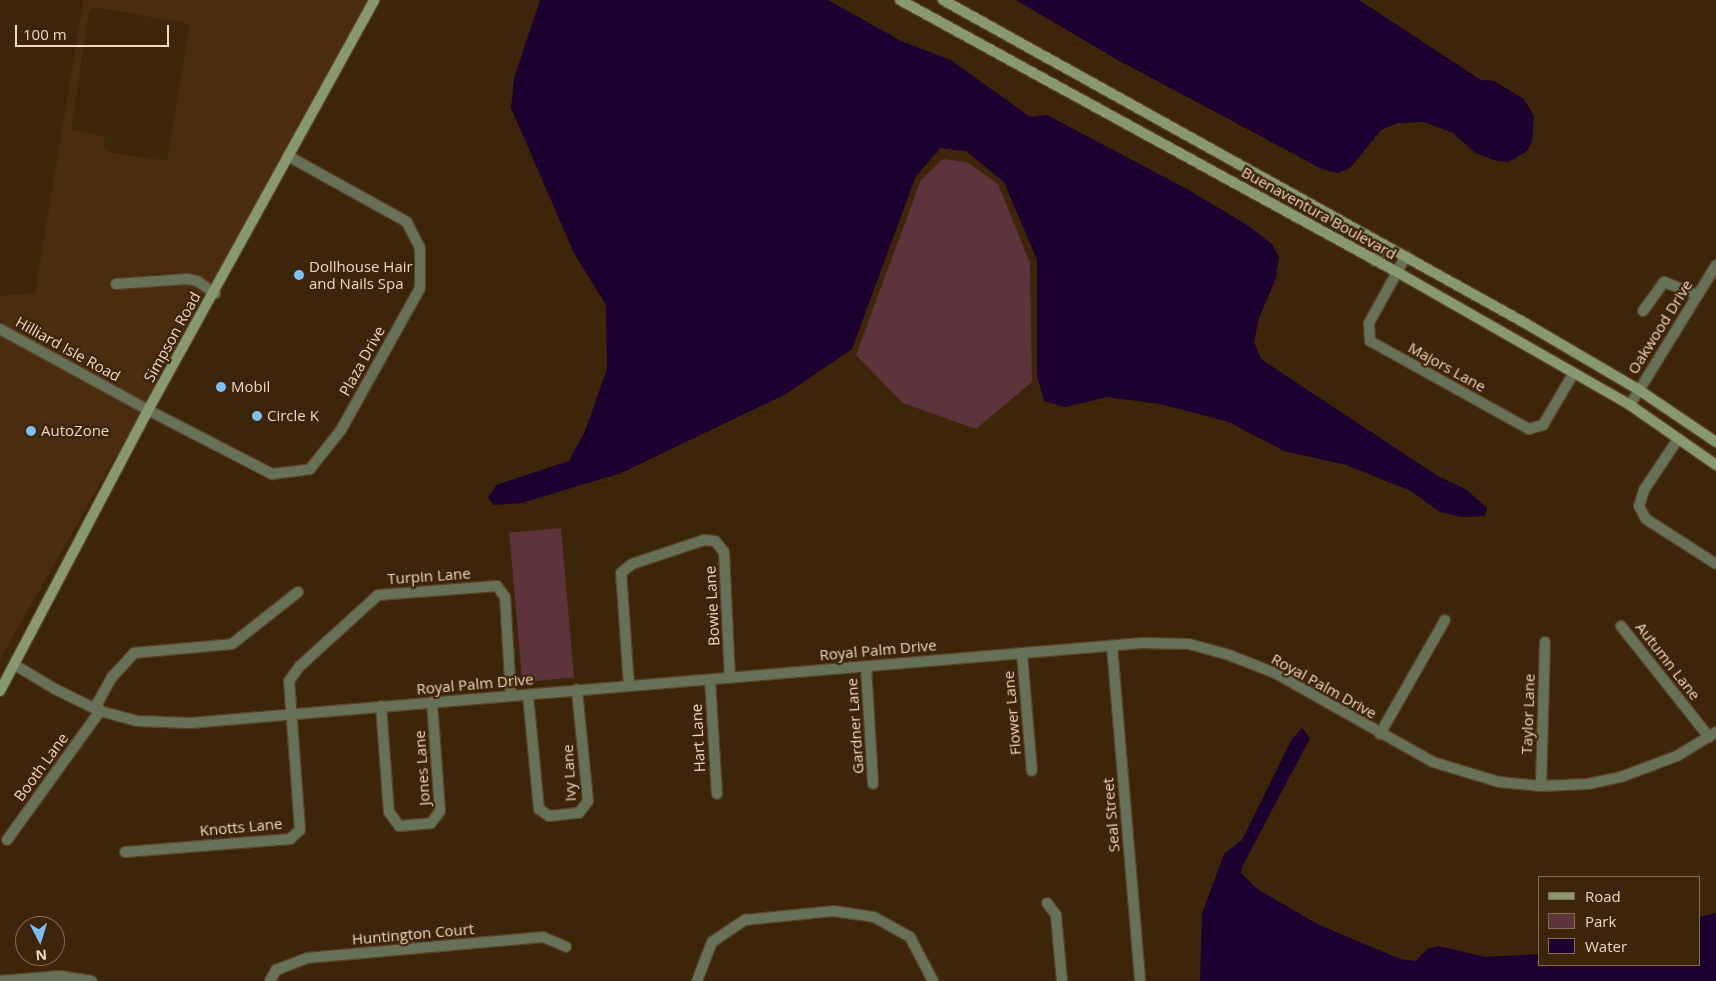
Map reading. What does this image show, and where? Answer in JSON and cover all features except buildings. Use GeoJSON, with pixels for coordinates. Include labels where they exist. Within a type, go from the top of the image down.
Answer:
{"type":"FeatureCollection","features":[{"type":"Feature","properties":{"kind":"main road","name":"Simpson Road"},"geometry":{"type":"LineString","coordinates":[[0,691],[148,410],[374,0]]}},
{"type":"Feature","properties":{"kind":"main road","name":"Buenaventura Boulevard"},"geometry":{"type":"LineString","coordinates":[[900,0],[1397,272],[1630,405],[1716,465]]}},
{"type":"Feature","properties":{"kind":"main road","name":"Buenaventura Boulevard"},"geometry":{"type":"LineString","coordinates":[[943,0],[1406,256],[1639,390],[1716,442]]}},
{"type":"Feature","properties":{"kind":"street","name":"Plaza Drive"},"geometry":{"type":"LineString","coordinates":[[148,410],[272,474],[310,469],[341,430],[420,288],[420,248],[407,222],[288,156]]}},
{"type":"Feature","properties":{"kind":"street"},"geometry":{"type":"LineString","coordinates":[[1375,261],[1384,244]]}},
{"type":"Feature","properties":{"kind":"street","name":"Majors Lane"},"geometry":{"type":"LineString","coordinates":[[1406,256],[1369,323],[1370,341],[1529,428],[1543,426],[1573,374]]}},
{"type":"Feature","properties":{"kind":"street","name":"Oakwood Drive"},"geometry":{"type":"LineString","coordinates":[[1630,405],[1716,265]]}},
{"type":"Feature","properties":{"kind":"street"},"geometry":{"type":"LineString","coordinates":[[116,284],[187,279],[197,281],[214,293]]}},
{"type":"Feature","properties":{"kind":"street"},"geometry":{"type":"LineString","coordinates":[[1643,311],[1664,282],[1698,294]]}},
{"type":"Feature","properties":{"kind":"street","name":"Hilliard Isle Road"},"geometry":{"type":"LineString","coordinates":[[0,329],[148,410]]}},
{"type":"Feature","properties":{"kind":"street"},"geometry":{"type":"LineString","coordinates":[[1678,439],[1644,490],[1639,506],[1646,519],[1716,564]]}},
{"type":"Feature","properties":{"kind":"street","name":"Bowie Lane"},"geometry":{"type":"LineString","coordinates":[[629,686],[620,574],[632,564],[704,540],[716,541],[724,552],[730,678]]}},
{"type":"Feature","properties":{"kind":"street","name":"Turpin Lane"},"geometry":{"type":"LineString","coordinates":[[291,715],[289,681],[300,666],[378,595],[497,586],[506,597],[511,696]]}},
{"type":"Feature","properties":{"kind":"street"},"geometry":{"type":"LineString","coordinates":[[100,711],[97,704],[112,677],[134,653],[232,644],[298,592]]}},
{"type":"Feature","properties":{"kind":"street"},"geometry":{"type":"LineString","coordinates":[[1380,734],[1445,620]]}},
{"type":"Feature","properties":{"kind":"street","name":"Autumn Lane"},"geometry":{"type":"LineString","coordinates":[[1621,626],[1712,735]]}},
{"type":"Feature","properties":{"kind":"street","name":"Taylor Lane"},"geometry":{"type":"LineString","coordinates":[[1541,786],[1544,642]]}},
{"type":"Feature","properties":{"kind":"street","name":"Royal Palm Drive"},"geometry":{"type":"LineString","coordinates":[[15,665],[55,689],[100,711],[138,721],[190,723],[1022,653],[1112,646],[1189,644],[1229,655],[1275,674],[1380,734],[1455,771],[1499,782],[1541,786],[1588,784],[1621,777],[1677,756],[1712,735]]}},
{"type":"Feature","properties":{"kind":"street","name":"Seal Street"},"geometry":{"type":"LineString","coordinates":[[1112,646],[1140,981]]}},
{"type":"Feature","properties":{"kind":"street","name":"Flower Lane"},"geometry":{"type":"LineString","coordinates":[[1022,653],[1032,771]]}},
{"type":"Feature","properties":{"kind":"street","name":"Gardner Lane"},"geometry":{"type":"LineString","coordinates":[[866,666],[873,784]]}},
{"type":"Feature","properties":{"kind":"street","name":"Hart Lane"},"geometry":{"type":"LineString","coordinates":[[710,680],[717,794]]}},
{"type":"Feature","properties":{"kind":"street","name":"Ivy Lane"},"geometry":{"type":"LineString","coordinates":[[528,695],[539,809],[549,816],[579,813],[588,801],[577,690]]}},
{"type":"Feature","properties":{"kind":"street","name":"Jones Lane"},"geometry":{"type":"LineString","coordinates":[[381,706],[389,812],[400,826],[431,823],[440,811],[432,702]]}},
{"type":"Feature","properties":{"kind":"street","name":"Booth Lane"},"geometry":{"type":"LineString","coordinates":[[7,840],[100,711]]}},
{"type":"Feature","properties":{"kind":"street","name":"Knotts Lane"},"geometry":{"type":"LineString","coordinates":[[125,852],[290,839],[300,830],[291,715]]}},
{"type":"Feature","properties":{"kind":"street"},"geometry":{"type":"LineString","coordinates":[[1047,903],[1056,916],[1062,981]]}},
{"type":"Feature","properties":{"kind":"street"},"geometry":{"type":"LineString","coordinates":[[697,981],[712,942],[745,920],[832,911],[874,917],[910,937],[933,981]]}},
{"type":"Feature","properties":{"kind":"street","name":"Huntington Court"},"geometry":{"type":"LineString","coordinates":[[270,981],[276,970],[307,958],[543,937],[566,947]]}},
{"type":"Feature","properties":{"kind":"street"},"geometry":{"type":"LineString","coordinates":[[0,981],[60,976],[92,981]]}},
{"type":"Feature","properties":{"kind":"shaded area"},"geometry":{"type":"Polygon","coordinates":[[[84,0],[367,0],[211,284],[198,275],[176,272],[111,279],[112,291],[176,284],[195,287],[206,294],[146,402],[0,322],[0,296],[35,293],[84,0]],[[94,7],[89,11],[71,129],[105,137],[104,148],[108,152],[167,161],[190,24],[94,7]]]}},
{"type":"Feature","properties":{"kind":"shaded area"},"geometry":{"type":"Polygon","coordinates":[[[0,335],[141,412],[0,659],[0,335]]]}},
{"type":"Feature","properties":{"kind":"green space"},"geometry":{"type":"Polygon","coordinates":[[[943,159],[967,162],[998,184],[1030,263],[1032,382],[976,429],[903,403],[856,355],[921,180],[943,159]]]}},
{"type":"Feature","properties":{"kind":"green space"},"geometry":{"type":"Polygon","coordinates":[[[561,528],[574,677],[522,682],[509,533],[561,528]]]}},
{"type":"Feature","properties":{"kind":"water"},"geometry":{"type":"Polygon","coordinates":[[[540,0],[828,0],[901,41],[951,60],[1030,117],[1047,115],[1185,188],[1247,225],[1272,244],[1279,257],[1276,278],[1259,318],[1254,342],[1261,359],[1436,475],[1467,490],[1487,508],[1485,516],[1463,517],[1440,512],[1411,491],[1346,465],[1284,451],[1229,422],[1160,404],[1107,397],[1065,407],[1044,401],[1037,376],[1037,260],[1004,182],[966,151],[940,148],[915,178],[852,349],[786,394],[621,473],[522,503],[494,505],[488,498],[496,485],[569,461],[585,431],[607,369],[606,305],[574,253],[511,108],[514,78],[540,0]]]}},
{"type":"Feature","properties":{"kind":"water"},"geometry":{"type":"Polygon","coordinates":[[[1016,0],[1359,0],[1481,80],[1494,81],[1524,99],[1534,116],[1532,142],[1526,152],[1508,162],[1497,161],[1475,153],[1453,133],[1424,122],[1397,123],[1381,130],[1350,168],[1338,173],[1322,169],[1116,59],[1016,0]]]}},
{"type":"Feature","properties":{"kind":"water"},"geometry":{"type":"Polygon","coordinates":[[[1302,728],[1310,738],[1242,867],[1241,873],[1257,889],[1317,924],[1400,959],[1416,961],[1427,949],[1438,946],[1486,957],[1538,954],[1538,966],[1701,966],[1701,917],[1716,913],[1716,981],[1200,981],[1202,914],[1224,854],[1242,840],[1292,739],[1302,728]]]}},
{"type":"Feature","properties":{"kind":"place","name":"Dollhouse Hair and Nails Spa"},"geometry":{"type":"Point","coordinates":[299,275]}},
{"type":"Feature","properties":{"kind":"place","name":"Mobil"},"geometry":{"type":"Point","coordinates":[221,387]}},
{"type":"Feature","properties":{"kind":"place","name":"Circle K"},"geometry":{"type":"Point","coordinates":[257,416]}},
{"type":"Feature","properties":{"kind":"place","name":"AutoZone"},"geometry":{"type":"Point","coordinates":[31,431]}}]}
